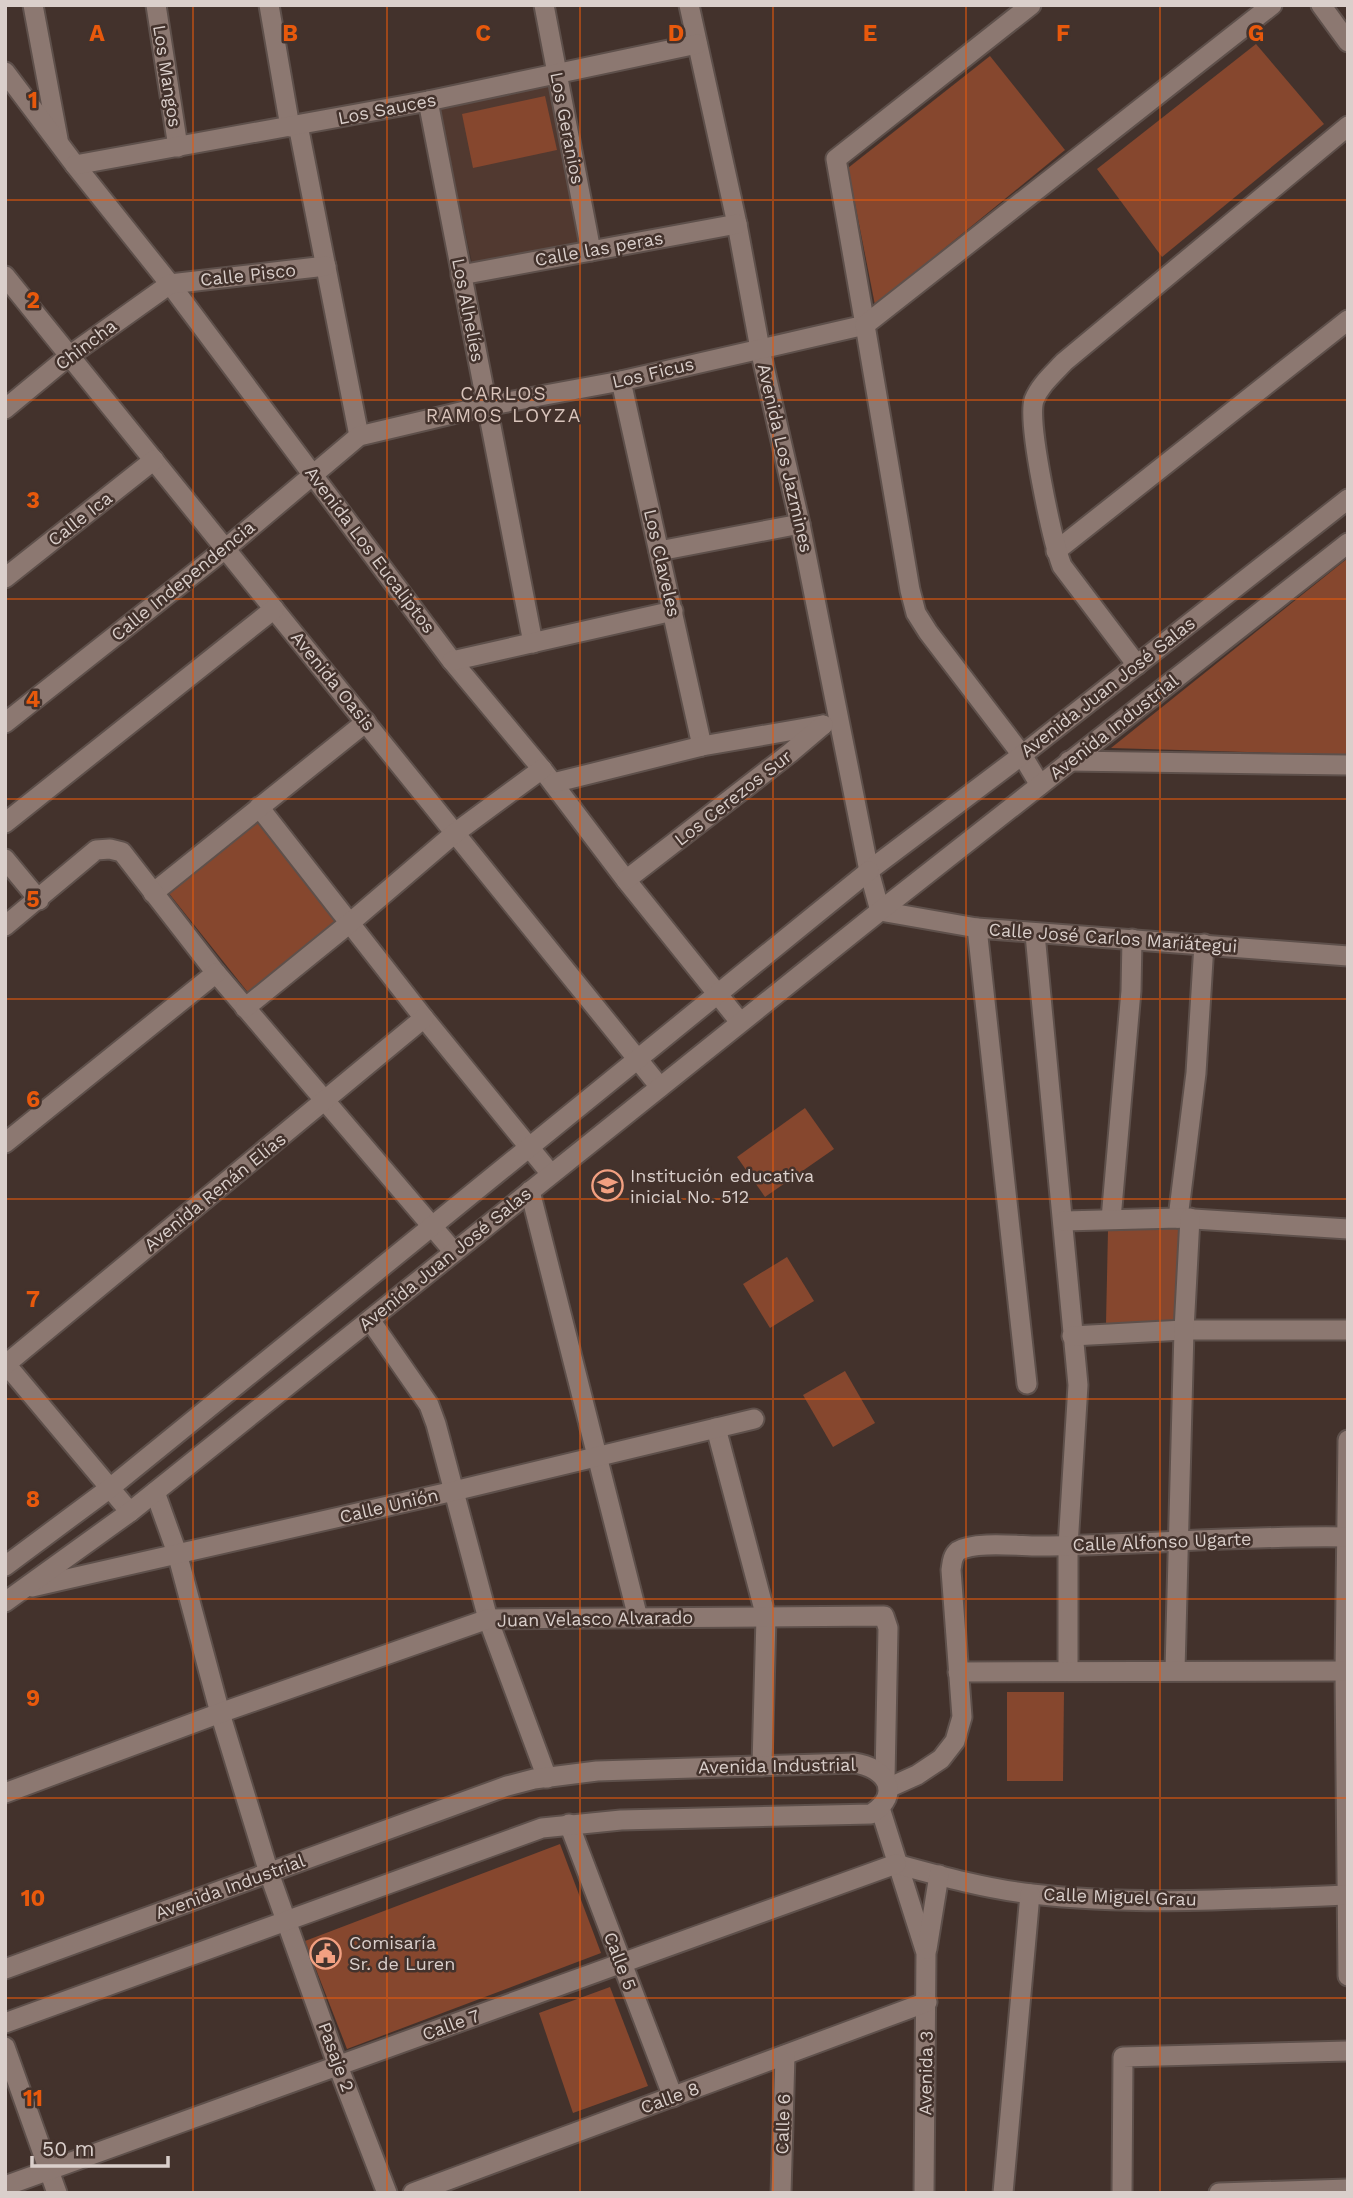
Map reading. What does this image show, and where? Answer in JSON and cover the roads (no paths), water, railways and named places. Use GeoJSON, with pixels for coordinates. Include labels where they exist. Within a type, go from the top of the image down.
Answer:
{"type":"FeatureCollection","features":[{"type":"Feature","properties":{"kind":"street"},"geometry":{"type":"LineString","coordinates":[[33,5],[58,144]]}},
{"type":"Feature","properties":{"kind":"street","name":"Los Mangos"},"geometry":{"type":"LineString","coordinates":[[156,5],[178,148]]}},
{"type":"Feature","properties":{"kind":"street"},"geometry":{"type":"LineString","coordinates":[[269,5],[326,266],[359,436]]}},
{"type":"Feature","properties":{"kind":"street","name":"Los Geranios"},"geometry":{"type":"LineString","coordinates":[[544,5],[591,251]]}},
{"type":"Feature","properties":{"kind":"street","name":"Avenida Los Jazmines"},"geometry":{"type":"LineString","coordinates":[[689,5],[737,224],[760,349],[800,524],[830,719],[880,911]]}},
{"type":"Feature","properties":{"kind":"street"},"geometry":{"type":"LineString","coordinates":[[1031,5],[835,159],[909,590],[916,613],[1022,755],[1040,785]]}},
{"type":"Feature","properties":{"kind":"street"},"geometry":{"type":"LineString","coordinates":[[865,325],[1272,5]]}},
{"type":"Feature","properties":{"kind":"street"},"geometry":{"type":"LineString","coordinates":[[1321,5],[1348,42]]}},
{"type":"Feature","properties":{"kind":"street","name":"Los Sauces"},"geometry":{"type":"LineString","coordinates":[[75,165],[428,101],[697,44]]}},
{"type":"Feature","properties":{"kind":"street","name":"Avenida Los Eucaliptos"},"geometry":{"type":"LineString","coordinates":[[9,84],[170,284],[452,661],[547,776],[740,1023]]}},
{"type":"Feature","properties":{"kind":"street","name":"Los Alhelíes"},"geometry":{"type":"LineString","coordinates":[[428,101],[533,643]]}},
{"type":"Feature","properties":{"kind":"street"},"geometry":{"type":"LineString","coordinates":[[1137,665],[1062,566],[1056,551],[1032,417],[1034,401],[1042,385],[1064,362],[1348,126]]}},
{"type":"Feature","properties":{"kind":"street","name":"Calle las peras"},"geometry":{"type":"LineString","coordinates":[[461,275],[737,224]]}},
{"type":"Feature","properties":{"kind":"street","name":"Calle Pisco"},"geometry":{"type":"LineString","coordinates":[[170,284],[326,266]]}},
{"type":"Feature","properties":{"kind":"street","name":"Avenida Oasis"},"geometry":{"type":"LineString","coordinates":[[5,276],[660,1087]]}},
{"type":"Feature","properties":{"kind":"street","name":"Chincha"},"geometry":{"type":"LineString","coordinates":[[5,409],[69,356],[170,284]]}},
{"type":"Feature","properties":{"kind":"street"},"geometry":{"type":"LineString","coordinates":[[1056,551],[1348,320]]}},
{"type":"Feature","properties":{"kind":"street","name":"Los Ficus"},"geometry":{"type":"LineString","coordinates":[[359,436],[486,406],[621,381],[865,325]]}},
{"type":"Feature","properties":{"kind":"street","name":"Los Claveles"},"geometry":{"type":"LineString","coordinates":[[621,381],[702,746]]}},
{"type":"Feature","properties":{"kind":"street","name":"Calle Independencia"},"geometry":{"type":"LineString","coordinates":[[5,723],[225,549],[359,436]]}},
{"type":"Feature","properties":{"kind":"street","name":"Calle Ica"},"geometry":{"type":"LineString","coordinates":[[5,578],[154,460]]}},
{"type":"Feature","properties":{"kind":"street","name":"Avenida Juan José Salas"},"geometry":{"type":"LineString","coordinates":[[5,1566],[110,1488],[868,872],[1022,755],[1348,499]]}},
{"type":"Feature","properties":{"kind":"street"},"geometry":{"type":"LineString","coordinates":[[659,551],[800,524]]}},
{"type":"Feature","properties":{"kind":"street","name":"Avenida Industrial"},"geometry":{"type":"LineString","coordinates":[[880,911],[1348,543]]}},
{"type":"Feature","properties":{"kind":"street"},"geometry":{"type":"LineString","coordinates":[[5,823],[274,609]]}},
{"type":"Feature","properties":{"kind":"street"},"geometry":{"type":"LineString","coordinates":[[452,661],[673,611]]}},
{"type":"Feature","properties":{"kind":"street"},"geometry":{"type":"LineString","coordinates":[[245,1008],[351,922],[455,832],[547,776],[830,719]]}},
{"type":"Feature","properties":{"kind":"street","name":"Los Cerezos Sur"},"geometry":{"type":"LineString","coordinates":[[626,880],[780,762],[830,719]]}},
{"type":"Feature","properties":{"kind":"street"},"geometry":{"type":"LineString","coordinates":[[153,893],[366,722]]}},
{"type":"Feature","properties":{"kind":"street"},"geometry":{"type":"LineString","coordinates":[[1069,761],[1348,765]]}},
{"type":"Feature","properties":{"kind":"street"},"geometry":{"type":"LineString","coordinates":[[259,807],[424,1018],[551,1174]]}},
{"type":"Feature","properties":{"kind":"street"},"geometry":{"type":"LineString","coordinates":[[5,926],[96,850],[122,852],[245,1008],[454,1252]]}},
{"type":"Feature","properties":{"kind":"street"},"geometry":{"type":"LineString","coordinates":[[5,859],[39,900]]}},
{"type":"Feature","properties":{"kind":"street","name":"Avenida Juan José Salas"},"geometry":{"type":"LineString","coordinates":[[5,1602],[14,1591],[130,1512],[880,911]]}},
{"type":"Feature","properties":{"kind":"street","name":"Calle José Carlos Mariátegui"},"geometry":{"type":"LineString","coordinates":[[880,911],[977,928],[1035,934],[1348,956]]}},
{"type":"Feature","properties":{"kind":"street"},"geometry":{"type":"LineString","coordinates":[[977,928],[1027,1384]]}},
{"type":"Feature","properties":{"kind":"street"},"geometry":{"type":"LineString","coordinates":[[1035,934],[1064,1221],[1077,1385],[1068,1546],[1068,1671]]}},
{"type":"Feature","properties":{"kind":"street"},"geometry":{"type":"LineString","coordinates":[[1111,1219],[1128,1031],[1132,939]]}},
{"type":"Feature","properties":{"kind":"street"},"geometry":{"type":"LineString","coordinates":[[1175,1671],[1184,1330],[1184,1218],[1204,944]]}},
{"type":"Feature","properties":{"kind":"street"},"geometry":{"type":"LineString","coordinates":[[5,1143],[216,973]]}},
{"type":"Feature","properties":{"kind":"street","name":"Avenida Renán Elías"},"geometry":{"type":"LineString","coordinates":[[6,1364],[424,1018]]}},
{"type":"Feature","properties":{"kind":"street"},"geometry":{"type":"LineString","coordinates":[[530,1191],[638,1618]]}},
{"type":"Feature","properties":{"kind":"street"},"geometry":{"type":"LineString","coordinates":[[1064,1221],[1184,1218],[1348,1229]]}},
{"type":"Feature","properties":{"kind":"street"},"geometry":{"type":"LineString","coordinates":[[370,1320],[429,1405],[488,1619],[547,1778]]}},
{"type":"Feature","properties":{"kind":"street"},"geometry":{"type":"LineString","coordinates":[[1072,1336],[1184,1330],[1348,1330]]}},
{"type":"Feature","properties":{"kind":"street"},"geometry":{"type":"LineString","coordinates":[[6,1364],[130,1512]]}},
{"type":"Feature","properties":{"kind":"street","name":"Calle Unión"},"geometry":{"type":"LineString","coordinates":[[14,1591],[454,1492],[754,1419]]}},
{"type":"Feature","properties":{"kind":"street"},"geometry":{"type":"LineString","coordinates":[[716,1428],[766,1617],[762,1766]]}},
{"type":"Feature","properties":{"kind":"street"},"geometry":{"type":"LineString","coordinates":[[1348,1440],[1345,1671],[1348,1976]]}},
{"type":"Feature","properties":{"kind":"street","name":"Pasaje 2"},"geometry":{"type":"LineString","coordinates":[[155,1492],[177,1553],[220,1713],[269,1873],[387,2193]]}},
{"type":"Feature","properties":{"kind":"street","name":"Calle Alfonso Ugarte"},"geometry":{"type":"LineString","coordinates":[[958,1672],[951,1570],[953,1558],[958,1551],[975,1546],[1068,1546],[1178,1540],[1347,1537]]}},
{"type":"Feature","properties":{"kind":"street","name":"Juan Velasco Alvarado"},"geometry":{"type":"LineString","coordinates":[[5,1793],[220,1713],[488,1619],[884,1616],[888,1628],[887,1783]]}},
{"type":"Feature","properties":{"kind":"street"},"geometry":{"type":"LineString","coordinates":[[5,2023],[542,1828],[621,1820],[871,1814],[880,1808],[887,1798],[887,1783],[917,1775],[941,1759],[955,1741],[962,1717],[958,1672],[1345,1671]]}},
{"type":"Feature","properties":{"kind":"street","name":"Avenida Industrial"},"geometry":{"type":"LineString","coordinates":[[5,1969],[507,1786],[547,1778],[617,1770],[854,1763],[868,1765],[880,1772],[887,1783]]}},
{"type":"Feature","properties":{"kind":"street","name":"Avenida 3"},"geometry":{"type":"LineString","coordinates":[[880,1808],[926,1953]]}},
{"type":"Feature","properties":{"kind":"street","name":"Calle 5"},"geometry":{"type":"LineString","coordinates":[[569,1824],[673,2096]]}},
{"type":"Feature","properties":{"kind":"street","name":"Calle Miguel Grau"},"geometry":{"type":"LineString","coordinates":[[896,1864],[1030,1894],[1099,1899],[1219,1900],[1347,1895]]}},
{"type":"Feature","properties":{"kind":"street","name":"Calle 7"},"geometry":{"type":"LineString","coordinates":[[5,2186],[896,1864]]}},
{"type":"Feature","properties":{"kind":"street","name":"Avenida 3"},"geometry":{"type":"LineString","coordinates":[[924,2193],[926,1953],[939,1875]]}},
{"type":"Feature","properties":{"kind":"street"},"geometry":{"type":"LineString","coordinates":[[1003,2193],[1030,1894]]}},
{"type":"Feature","properties":{"kind":"street","name":"Calle 8"},"geometry":{"type":"LineString","coordinates":[[413,2193],[927,2003]]}},
{"type":"Feature","properties":{"kind":"street"},"geometry":{"type":"LineString","coordinates":[[5,2047],[57,2193]]}},
{"type":"Feature","properties":{"kind":"street"},"geometry":{"type":"LineString","coordinates":[[1122,2193],[1123,2057],[1348,2051]]}},
{"type":"Feature","properties":{"kind":"street","name":"Calle 6"},"geometry":{"type":"LineString","coordinates":[[781,2193],[785,2055]]}},
{"type":"Feature","properties":{"kind":"street"},"geometry":{"type":"LineString","coordinates":[[1219,2193],[1348,2189]]}},
{"type":"Feature","properties":{"kind":"place","name":"Institución educativa inicial No. 512"},"geometry":{"type":"Point","coordinates":[607,1186]}},
{"type":"Feature","properties":{"kind":"place","name":"Comisaría Sr. de Luren"},"geometry":{"type":"Point","coordinates":[326,1953]}},
{"type":"Feature","properties":{"kind":"district","name":"CARLOS RAMOS LOYZA"},"geometry":{"type":"Point","coordinates":[504,404]}}]}
